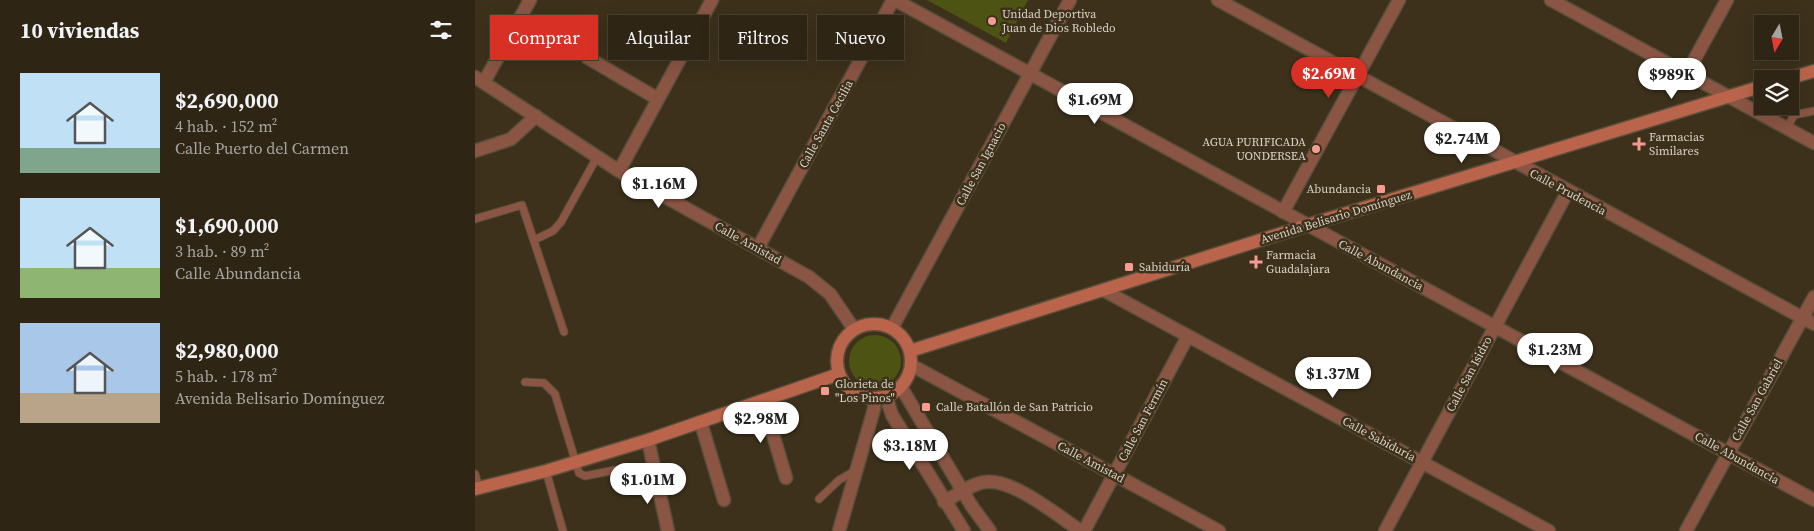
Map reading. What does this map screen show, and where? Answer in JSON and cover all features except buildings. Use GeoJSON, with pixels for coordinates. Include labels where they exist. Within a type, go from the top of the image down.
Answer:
{"type":"FeatureCollection","features":[{"type":"Feature","properties":{"kind":"main road"},"geometry":{"type":"LineString","coordinates":[[1799,75],[1814,71]]}},
{"type":"Feature","properties":{"kind":"main road","name":"Avenida Belisario Domínguez"},"geometry":{"type":"LineString","coordinates":[[910,351],[1754,89]]}},
{"type":"Feature","properties":{"kind":"main road"},"geometry":{"type":"LineString","coordinates":[[867,324],[880,324],[892,328],[903,338],[910,351],[911,365],[909,373],[901,386],[880,397],[856,393],[848,388],[839,374],[836,359],[839,347],[845,337],[855,329],[867,324]]}},
{"type":"Feature","properties":{"kind":"main road"},"geometry":{"type":"LineString","coordinates":[[477,488],[546,471],[576,460],[644,441],[839,374]]}},
{"type":"Feature","properties":{"kind":"street"},"geometry":{"type":"LineString","coordinates":[[480,80],[530,0]]}},
{"type":"Feature","properties":{"kind":"street"},"geometry":{"type":"LineString","coordinates":[[619,171],[712,0]]}},
{"type":"Feature","properties":{"kind":"street","name":"Calle Abundancia"},"geometry":{"type":"LineString","coordinates":[[894,0],[1814,500]]}},
{"type":"Feature","properties":{"kind":"street","name":"Calle Santa Cecilia"},"geometry":{"type":"LineString","coordinates":[[758,248],[894,0]]}},
{"type":"Feature","properties":{"kind":"street","name":"Calle San Ignacio"},"geometry":{"type":"LineString","coordinates":[[892,328],[1070,0]]}},
{"type":"Feature","properties":{"kind":"street","name":"Calle Prudencia"},"geometry":{"type":"LineString","coordinates":[[1218,0],[1814,324]]}},
{"type":"Feature","properties":{"kind":"street"},"geometry":{"type":"LineString","coordinates":[[1283,212],[1399,0]]}},
{"type":"Feature","properties":{"kind":"street"},"geometry":{"type":"LineString","coordinates":[[1687,73],[1727,0]]}},
{"type":"Feature","properties":{"kind":"street"},"geometry":{"type":"LineString","coordinates":[[1559,2],[1814,143]]}},
{"type":"Feature","properties":{"kind":"street"},"geometry":{"type":"LineString","coordinates":[[591,60],[658,99]]}},
{"type":"Feature","properties":{"kind":"street","name":"Calle Amistad"},"geometry":{"type":"LineString","coordinates":[[480,80],[619,171],[802,273],[830,294],[855,329]]}},
{"type":"Feature","properties":{"kind":"street"},"geometry":{"type":"LineString","coordinates":[[475,151],[511,139],[536,116]]}},
{"type":"Feature","properties":{"kind":"street","name":"Calle San Isidro"},"geometry":{"type":"LineString","coordinates":[[1385,531],[1567,191]]}},
{"type":"Feature","properties":{"kind":"street","name":"Calle Sabiduría"},"geometry":{"type":"LineString","coordinates":[[1103,290],[1549,531]]}},
{"type":"Feature","properties":{"kind":"street","name":"Calle San Gabriel"},"geometry":{"type":"LineString","coordinates":[[1686,531],[1814,297]]}},
{"type":"Feature","properties":{"kind":"street","name":"Calle San Fermín"},"geometry":{"type":"LineString","coordinates":[[1082,531],[1188,336]]}},
{"type":"Feature","properties":{"kind":"street","name":"Calle Amistad"},"geometry":{"type":"LineString","coordinates":[[911,365],[1219,531]]}},
{"type":"Feature","properties":{"kind":"street"},"geometry":{"type":"LineString","coordinates":[[901,386],[963,492],[990,531]]}},
{"type":"Feature","properties":{"kind":"street"},"geometry":{"type":"LineString","coordinates":[[839,531],[880,397]]}},
{"type":"Feature","properties":{"kind":"street"},"geometry":{"type":"LineString","coordinates":[[880,397],[944,502],[964,531]]}},
{"type":"Feature","properties":{"kind":"street"},"geometry":{"type":"LineString","coordinates":[[763,401],[786,478]]}},
{"type":"Feature","properties":{"kind":"street"},"geometry":{"type":"LineString","coordinates":[[701,423],[724,500]]}},
{"type":"Feature","properties":{"kind":"street"},"geometry":{"type":"LineString","coordinates":[[644,441],[656,468],[654,473],[668,531]]}},
{"type":"Feature","properties":{"kind":"street"},"geometry":{"type":"LineString","coordinates":[[944,502],[985,482],[1007,485],[1082,531]]}},
{"type":"Feature","properties":{"kind":"lane"},"geometry":{"type":"LineString","coordinates":[[1799,114],[1814,111]]}},
{"type":"Feature","properties":{"kind":"lane"},"geometry":{"type":"LineString","coordinates":[[1787,128],[1794,115]]}},
{"type":"Feature","properties":{"kind":"lane"},"geometry":{"type":"LineString","coordinates":[[534,240],[553,231],[561,222],[597,156]]}},
{"type":"Feature","properties":{"kind":"lane"},"geometry":{"type":"LineString","coordinates":[[475,219],[522,205],[564,332]]}},
{"type":"Feature","properties":{"kind":"lane"},"geometry":{"type":"LineString","coordinates":[[525,382],[544,383],[555,394],[579,474],[615,470]]}},
{"type":"Feature","properties":{"kind":"lane"},"geometry":{"type":"LineString","coordinates":[[546,471],[563,531]]}},
{"type":"Feature","properties":{"kind":"lane"},"geometry":{"type":"LineString","coordinates":[[819,499],[839,480],[856,471]]}},
{"type":"Feature","properties":{"kind":"lane"},"geometry":{"type":"LineString","coordinates":[[475,474],[477,488]]}},
{"type":"Feature","properties":{"kind":"green space","name":"Unidad Deportiva Juan de Dios Robledo"},"geometry":{"type":"Polygon","coordinates":[[[927,0],[1028,0],[1006,43],[927,0]]]}},
{"type":"Feature","properties":{"kind":"green space"},"geometry":{"type":"Polygon","coordinates":[[[875,335],[885,337],[893,343],[899,351],[901,361],[899,371],[893,379],[885,385],[875,387],[865,385],[857,379],[851,371],[849,361],[851,351],[857,343],[865,337],[875,335]]]}},
{"type":"Feature","properties":{"kind":"place","name":"Unidad Deportiva Juan de Dios Robledo"},"geometry":{"type":"Point","coordinates":[992,21]}},
{"type":"Feature","properties":{"kind":"place","name":"Farmacias Similares"},"geometry":{"type":"Point","coordinates":[1639,144]}},
{"type":"Feature","properties":{"kind":"place","name":"AGUA PURIFICADA UONDERSEA"},"geometry":{"type":"Point","coordinates":[1316,149]}},
{"type":"Feature","properties":{"kind":"place","name":"Abundancia"},"geometry":{"type":"Point","coordinates":[1381,189]}},
{"type":"Feature","properties":{"kind":"place","name":"Farmacia Guadalajara"},"geometry":{"type":"Point","coordinates":[1256,262]}},
{"type":"Feature","properties":{"kind":"place","name":"Sabiduría"},"geometry":{"type":"Point","coordinates":[1129,267]}},
{"type":"Feature","properties":{"kind":"place","name":"Glorieta de \"Los Pinos\""},"geometry":{"type":"Point","coordinates":[825,391]}},
{"type":"Feature","properties":{"kind":"place","name":"Calle Batallón de San Patricio"},"geometry":{"type":"Point","coordinates":[926,407]}}]}
